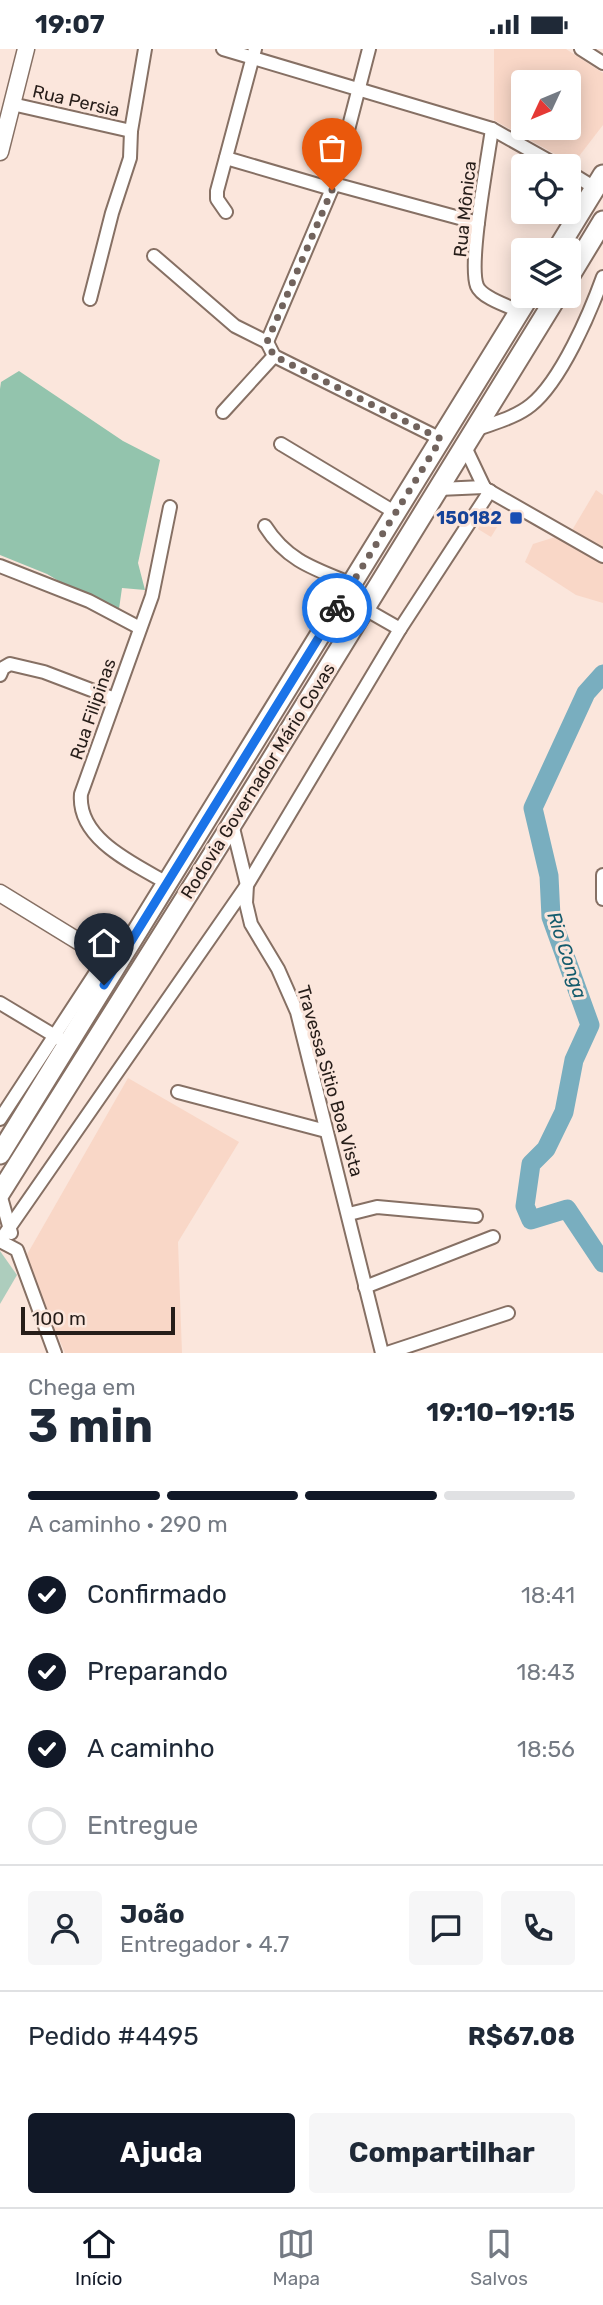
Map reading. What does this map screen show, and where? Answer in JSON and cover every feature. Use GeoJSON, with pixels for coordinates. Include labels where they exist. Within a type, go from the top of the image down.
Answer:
{"type":"FeatureCollection","features":[{"type":"Feature","properties":{"kind":"highway"},"geometry":{"type":"LineString","coordinates":[[564,238],[599,182]]}},
{"type":"Feature","properties":{"kind":"highway"},"geometry":{"type":"LineString","coordinates":[[581,257],[603,221]]}},
{"type":"Feature","properties":{"kind":"highway","name":"Rodovia Governador Mário Covas"},"geometry":{"type":"LineString","coordinates":[[0,1154],[6,1116],[63,1040],[111,961],[167,883],[522,308]]}},
{"type":"Feature","properties":{"kind":"highway","name":"Rodovia Governador Mário Covas"},"geometry":{"type":"LineString","coordinates":[[0,1193],[232,824],[550,308]]}},
{"type":"Feature","properties":{"kind":"main road"},"geometry":{"type":"LineString","coordinates":[[0,152],[26,49]]}},
{"type":"Feature","properties":{"kind":"main road"},"geometry":{"type":"LineString","coordinates":[[0,893],[111,961]]}},
{"type":"Feature","properties":{"kind":"street"},"geometry":{"type":"LineString","coordinates":[[90,299],[112,213],[130,158],[131,131],[145,49]]}},
{"type":"Feature","properties":{"kind":"street"},"geometry":{"type":"LineString","coordinates":[[223,49],[254,53],[492,128],[537,154]]}},
{"type":"Feature","properties":{"kind":"street"},"geometry":{"type":"LineString","coordinates":[[267,342],[333,187],[369,49]]}},
{"type":"Feature","properties":{"kind":"street"},"geometry":{"type":"LineString","coordinates":[[581,49],[603,63]]}},
{"type":"Feature","properties":{"kind":"street"},"geometry":{"type":"LineString","coordinates":[[226,212],[217,199],[254,53]]}},
{"type":"Feature","properties":{"kind":"street","name":"Rua Persia"},"geometry":{"type":"LineString","coordinates":[[12,104],[131,131]]}},
{"type":"Feature","properties":{"kind":"street","name":"Rua Mônica"},"geometry":{"type":"LineString","coordinates":[[492,128],[478,223],[478,289],[511,300]]}},
{"type":"Feature","properties":{"kind":"street"},"geometry":{"type":"LineString","coordinates":[[226,158],[478,223]]}},
{"type":"Feature","properties":{"kind":"street"},"geometry":{"type":"LineString","coordinates":[[581,176],[599,182]]}},
{"type":"Feature","properties":{"kind":"street"},"geometry":{"type":"LineString","coordinates":[[154,256],[235,326],[267,342],[274,356],[441,439]]}},
{"type":"Feature","properties":{"kind":"street"},"geometry":{"type":"LineString","coordinates":[[487,489],[470,439],[518,414],[540,396],[598,305],[603,277]]}},
{"type":"Feature","properties":{"kind":"street"},"geometry":{"type":"LineString","coordinates":[[223,412],[274,356]]}},
{"type":"Feature","properties":{"kind":"street"},"geometry":{"type":"LineString","coordinates":[[281,444],[396,513]]}},
{"type":"Feature","properties":{"kind":"street"},"geometry":{"type":"LineString","coordinates":[[439,489],[487,489],[603,556]]}},
{"type":"Feature","properties":{"kind":"street"},"geometry":{"type":"LineString","coordinates":[[17,1249],[0,1241],[247,885],[487,489]]}},
{"type":"Feature","properties":{"kind":"street","name":"Rua Filipinas"},"geometry":{"type":"LineString","coordinates":[[167,883],[118,854],[99,838],[80,810],[81,794],[152,596],[170,507]]}},
{"type":"Feature","properties":{"kind":"street"},"geometry":{"type":"LineString","coordinates":[[265,526],[278,546],[292,557],[352,584]]}},
{"type":"Feature","properties":{"kind":"street"},"geometry":{"type":"LineString","coordinates":[[0,566],[89,601],[139,628]]}},
{"type":"Feature","properties":{"kind":"street"},"geometry":{"type":"LineString","coordinates":[[365,609],[400,629]]}},
{"type":"Feature","properties":{"kind":"street"},"geometry":{"type":"LineString","coordinates":[[3,670],[44,672],[115,699]]}},
{"type":"Feature","properties":{"kind":"street","name":"Travessa Sitio Boa Vista"},"geometry":{"type":"LineString","coordinates":[[232,824],[247,885],[251,924],[292,998],[349,1214],[365,1287],[385,1353]]}},
{"type":"Feature","properties":{"kind":"street"},"geometry":{"type":"LineString","coordinates":[[603,875],[603,899]]}},
{"type":"Feature","properties":{"kind":"street"},"geometry":{"type":"LineString","coordinates":[[0,1003],[63,1040]]}},
{"type":"Feature","properties":{"kind":"street"},"geometry":{"type":"LineString","coordinates":[[178,1092],[326,1131]]}},
{"type":"Feature","properties":{"kind":"street"},"geometry":{"type":"LineString","coordinates":[[0,1193],[9,1227],[55,1353]]}},
{"type":"Feature","properties":{"kind":"street"},"geometry":{"type":"LineString","coordinates":[[349,1214],[377,1207],[476,1216]]}},
{"type":"Feature","properties":{"kind":"street"},"geometry":{"type":"LineString","coordinates":[[365,1287],[493,1237]]}},
{"type":"Feature","properties":{"kind":"street"},"geometry":{"type":"LineString","coordinates":[[385,1353],[509,1313]]}},
{"type":"Feature","properties":{"kind":"shaded area"},"geometry":{"type":"Polygon","coordinates":[[[494,49],[566,49],[603,73],[603,125],[581,154],[555,154],[530,140],[581,140],[581,70],[511,70],[511,129],[494,120],[494,49]]]}},
{"type":"Feature","properties":{"kind":"shaded area"},"geometry":{"type":"Polygon","coordinates":[[[596,490],[603,495],[603,603],[576,595],[525,562],[533,544],[571,532],[596,490]]]}},
{"type":"Feature","properties":{"kind":"shaded area"},"geometry":{"type":"Polygon","coordinates":[[[490,508],[504,516],[491,537],[478,529],[490,508]]]}},
{"type":"Feature","properties":{"kind":"shaded area"},"geometry":{"type":"Polygon","coordinates":[[[128,1078],[239,1142],[178,1242],[182,1353],[65,1353],[25,1258],[128,1078]]]}},
{"type":"Feature","properties":{"kind":"green space"},"geometry":{"type":"Polygon","coordinates":[[[19,371],[123,441],[160,460],[138,563],[145,590],[122,588],[118,616],[47,574],[0,555],[0,389],[1,382],[19,371]]]}},
{"type":"Feature","properties":{"kind":"green space"},"geometry":{"type":"Polygon","coordinates":[[[0,1251],[17,1275],[0,1304],[0,1251]]]}},
{"type":"Feature","properties":{"kind":"waterway","name":"Rio Conga"},"geometry":{"type":"LineString","coordinates":[[603,674],[586,693],[533,808],[549,876],[551,917],[590,1025],[574,1060],[564,1112],[546,1149],[531,1164],[525,1206],[531,1220],[567,1209],[603,1263]]}},
{"type":"Feature","properties":{"kind":"way so far"},"geometry":{"type":"LineString","coordinates":[[332,190],[267,342],[270,351],[274,356],[441,439],[337,608]]}},
{"type":"Feature","properties":{"kind":"place","name":"150182"},"geometry":{"type":"Point","coordinates":[516,518]}},
{"type":"Feature","properties":{"kind":"route"},"geometry":{"type":"LineString","coordinates":[[104,985],[337,608]]}}]}
